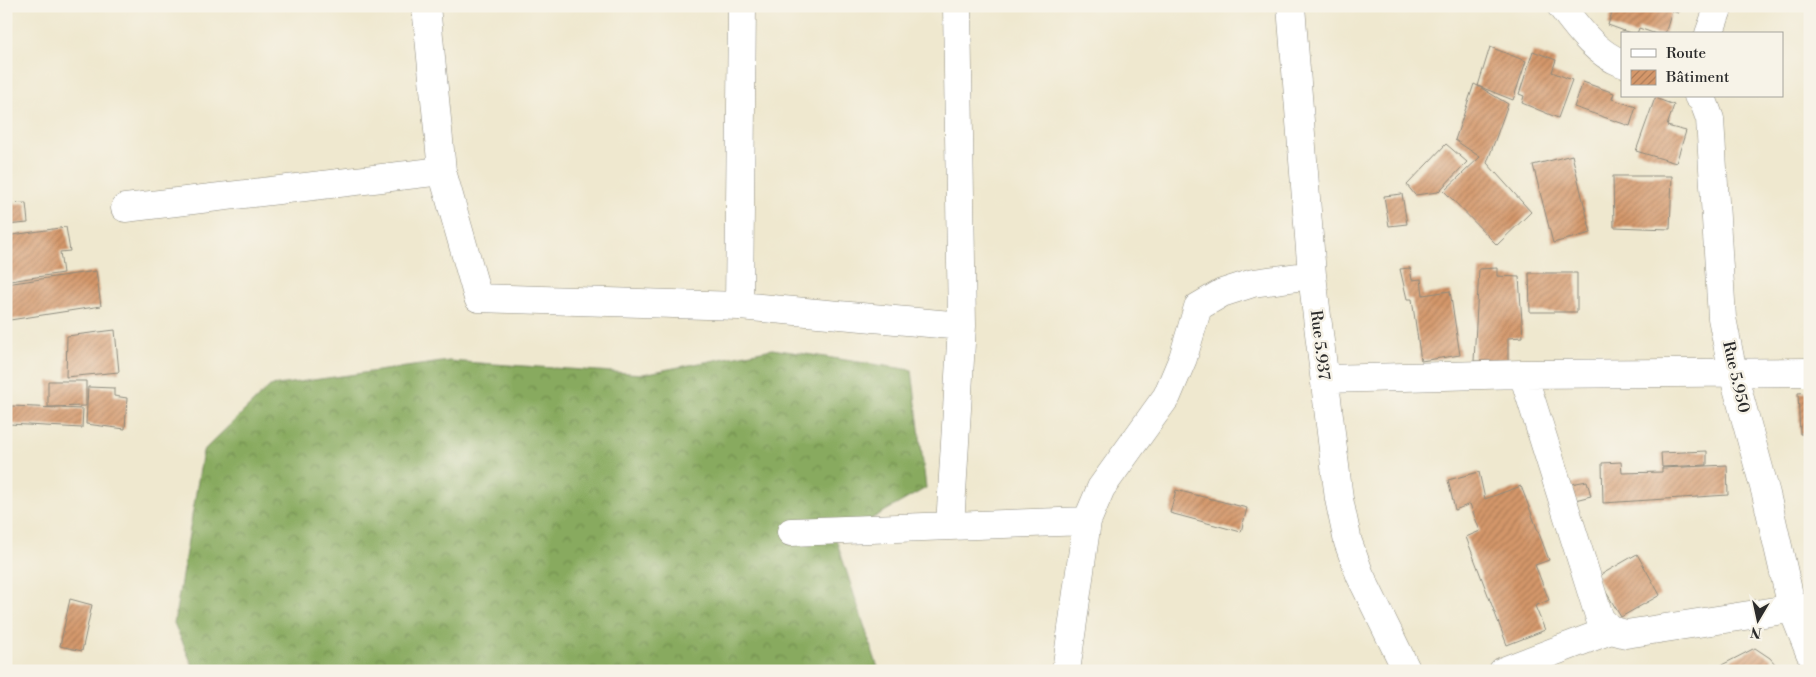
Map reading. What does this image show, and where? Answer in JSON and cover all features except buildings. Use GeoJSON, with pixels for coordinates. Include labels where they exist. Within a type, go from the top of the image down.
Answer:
{"type":"FeatureCollection","features":[{"type":"Feature","properties":{"kind":"street"},"geometry":{"type":"LineString","coordinates":[[426,6],[442,171],[478,298],[739,306],[962,326]]}},
{"type":"Feature","properties":{"kind":"street"},"geometry":{"type":"LineString","coordinates":[[739,306],[742,6]]}},
{"type":"Feature","properties":{"kind":"street"},"geometry":{"type":"LineString","coordinates":[[950,526],[962,326],[957,6]]}},
{"type":"Feature","properties":{"kind":"street","name":"Rue 5.937"},"geometry":{"type":"LineString","coordinates":[[1291,6],[1312,275],[1339,499],[1348,542],[1360,575],[1407,671]]}},
{"type":"Feature","properties":{"kind":"street"},"geometry":{"type":"LineString","coordinates":[[1561,6],[1590,43],[1621,62]]}},
{"type":"Feature","properties":{"kind":"street"},"geometry":{"type":"LineString","coordinates":[[1710,32],[1719,6]]}},
{"type":"Feature","properties":{"kind":"street","name":"Rue 5.950"},"geometry":{"type":"LineString","coordinates":[[1700,98],[1710,119],[1722,318],[1733,373],[1766,494],[1801,607],[1810,653]]}},
{"type":"Feature","properties":{"kind":"street"},"geometry":{"type":"LineString","coordinates":[[125,208],[442,171]]}},
{"type":"Feature","properties":{"kind":"street"},"geometry":{"type":"LineString","coordinates":[[1066,671],[1087,522],[1101,488],[1167,396],[1183,358],[1198,307],[1222,293],[1253,283],[1312,275]]}},
{"type":"Feature","properties":{"kind":"street"},"geometry":{"type":"LineString","coordinates":[[1325,379],[1523,374],[1810,372]]}},
{"type":"Feature","properties":{"kind":"street"},"geometry":{"type":"LineString","coordinates":[[1523,374],[1600,619],[1611,630],[1626,634],[1801,607]]}},
{"type":"Feature","properties":{"kind":"street"},"geometry":{"type":"LineString","coordinates":[[791,532],[1087,522]]}},
{"type":"Feature","properties":{"kind":"street"},"geometry":{"type":"LineString","coordinates":[[1503,671],[1611,630]]}},
{"type":"Feature","properties":{"kind":"green space"},"geometry":{"type":"Polygon","coordinates":[[[772,349],[912,370],[926,488],[836,539],[879,671],[195,671],[174,623],[203,451],[270,386],[449,361],[643,374],[772,349]]]}}]}
